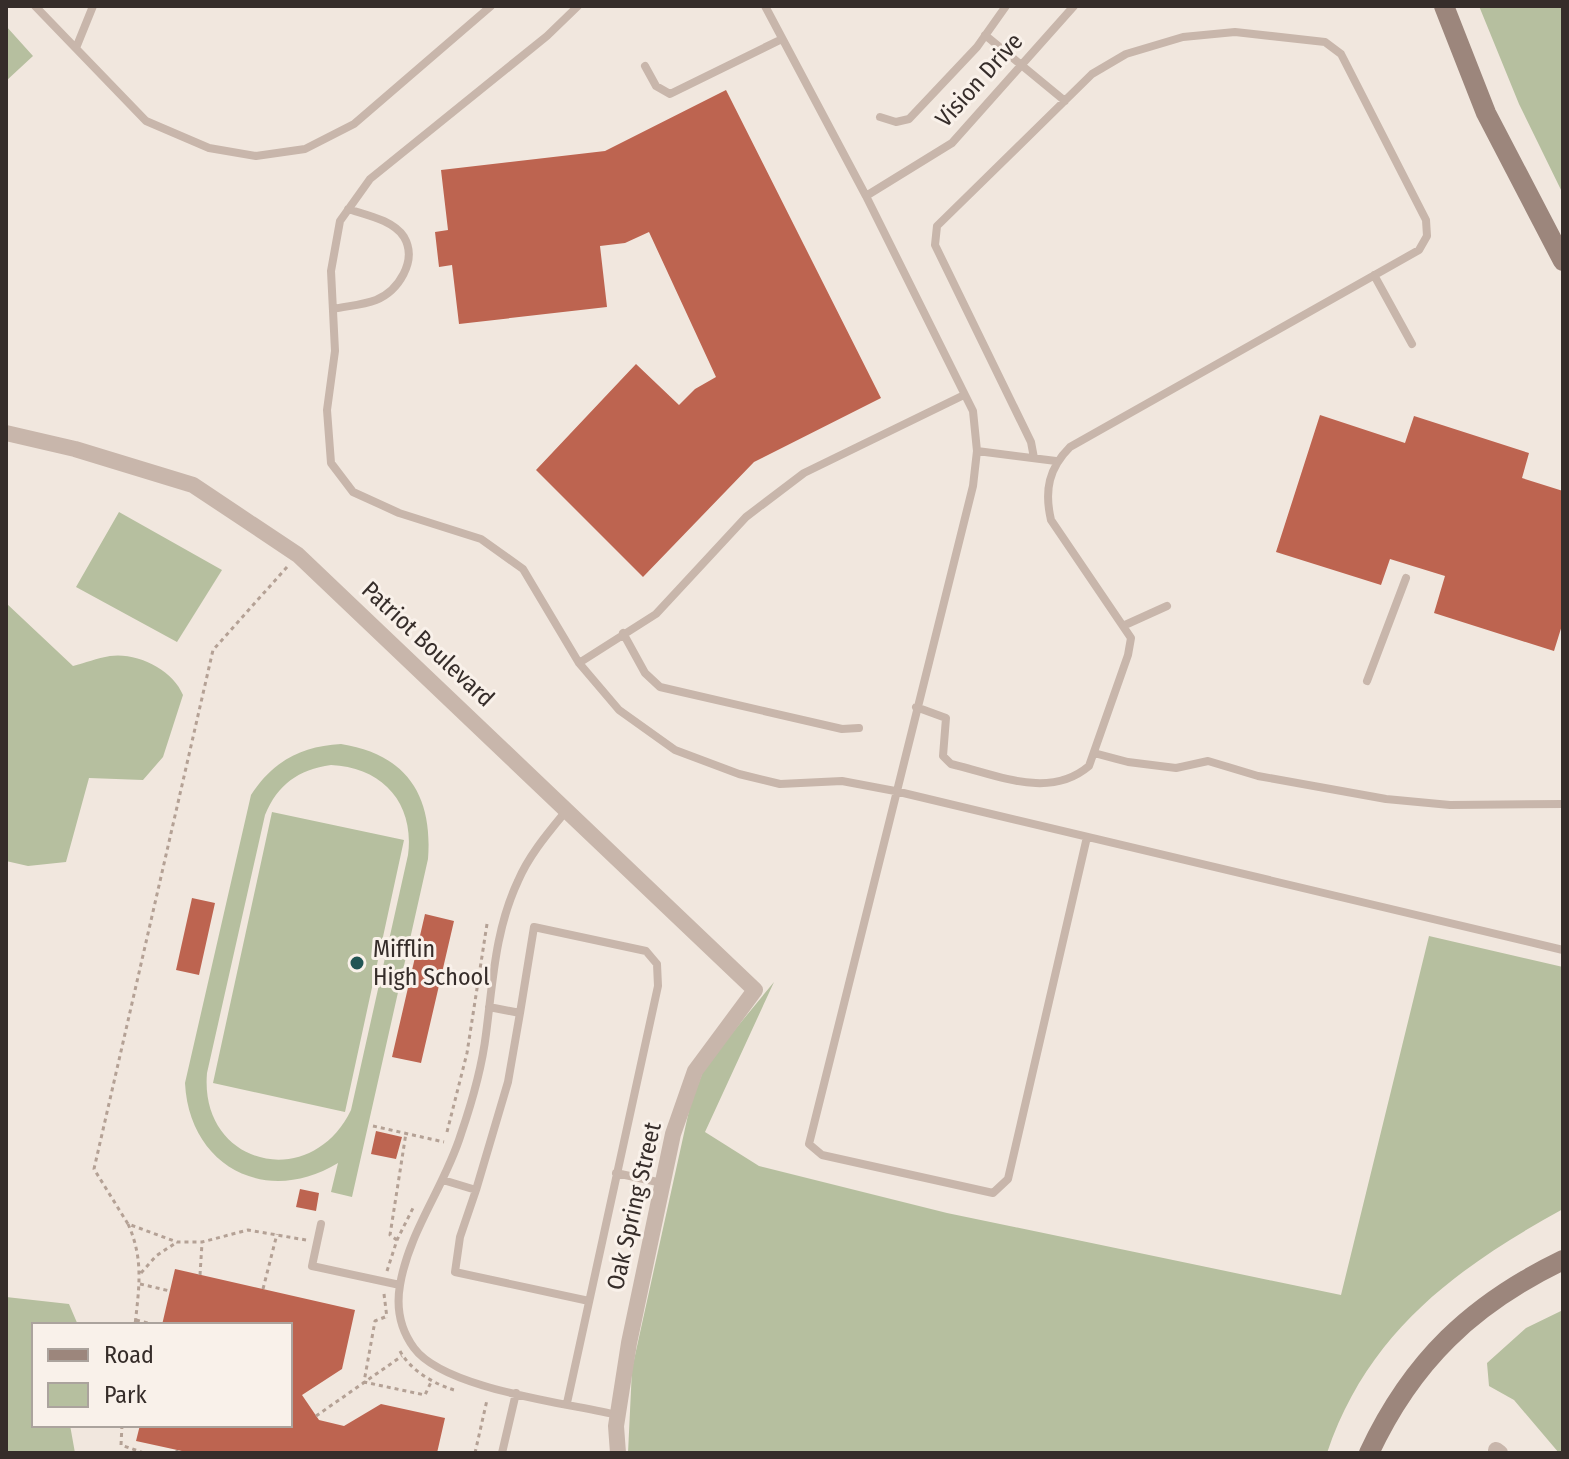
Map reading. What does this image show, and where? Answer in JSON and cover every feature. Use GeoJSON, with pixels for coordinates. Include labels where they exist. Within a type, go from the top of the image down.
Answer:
{"type":"FeatureCollection","features":[{"type":"Feature","properties":{"kind":"main road"},"geometry":{"type":"LineString","coordinates":[[1444,6],[1486,113],[1563,261]]}},
{"type":"Feature","properties":{"kind":"main road"},"geometry":{"type":"LineString","coordinates":[[1369,1453],[1398,1397],[1456,1329],[1492,1299],[1563,1260]]}},
{"type":"Feature","properties":{"kind":"street","name":"Patriot Boulevard"},"geometry":{"type":"LineString","coordinates":[[6,433],[75,449],[193,485],[298,555],[755,990]]}},
{"type":"Feature","properties":{"kind":"street","name":"Oak Spring Street"},"geometry":{"type":"LineString","coordinates":[[618,1453],[618,1415],[629,1343],[673,1134],[695,1071],[755,990]]}},
{"type":"Feature","properties":{"kind":"lane"},"geometry":{"type":"LineString","coordinates":[[35,6],[146,121],[209,148],[264,156],[305,149],[354,124],[486,8]]}},
{"type":"Feature","properties":{"kind":"lane"},"geometry":{"type":"LineString","coordinates":[[76,48],[93,6]]}},
{"type":"Feature","properties":{"kind":"lane"},"geometry":{"type":"LineString","coordinates":[[578,6],[547,36],[370,179],[340,221],[331,271],[335,351],[327,410],[331,463],[353,492],[399,513],[481,539],[523,569],[579,663],[619,710],[675,750],[739,774],[780,784],[842,781],[895,791],[1563,950]]}},
{"type":"Feature","properties":{"kind":"lane"},"geometry":{"type":"LineString","coordinates":[[765,6],[866,196],[973,411],[977,451],[973,486],[809,1144],[822,1155],[993,1193],[1008,1179],[1087,837]]}},
{"type":"Feature","properties":{"kind":"lane"},"geometry":{"type":"LineString","coordinates":[[880,117],[896,122],[909,119],[985,35],[1006,6]]}},
{"type":"Feature","properties":{"kind":"lane","name":"Vision Drive"},"geometry":{"type":"LineString","coordinates":[[866,196],[952,143],[1074,6]]}},
{"type":"Feature","properties":{"kind":"lane"},"geometry":{"type":"LineString","coordinates":[[916,707],[946,718],[943,756],[951,764],[1044,786],[1075,778],[1089,766],[1128,655],[1131,638],[1051,520],[1046,500],[1056,461],[1070,447],[1419,250],[1427,236],[1426,220],[1341,54],[1325,42],[1235,32],[1183,37],[1126,54],[1092,74],[937,226],[935,245],[1031,442],[1034,458]]}},
{"type":"Feature","properties":{"kind":"lane"},"geometry":{"type":"LineString","coordinates":[[985,35],[1065,101]]}},
{"type":"Feature","properties":{"kind":"lane"},"geometry":{"type":"LineString","coordinates":[[645,66],[656,86],[670,94],[782,39]]}},
{"type":"Feature","properties":{"kind":"lane"},"geometry":{"type":"LineString","coordinates":[[333,309],[376,300],[392,291],[407,265],[408,251],[403,236],[379,219],[348,209]]}},
{"type":"Feature","properties":{"kind":"lane"},"geometry":{"type":"LineString","coordinates":[[1374,275],[1412,344]]}},
{"type":"Feature","properties":{"kind":"lane"},"geometry":{"type":"LineString","coordinates":[[579,663],[656,614],[746,517],[804,473],[964,395]]}},
{"type":"Feature","properties":{"kind":"lane"},"geometry":{"type":"LineString","coordinates":[[977,451],[1056,461]]}},
{"type":"Feature","properties":{"kind":"lane"},"geometry":{"type":"LineString","coordinates":[[1367,681],[1406,578]]}},
{"type":"Feature","properties":{"kind":"lane"},"geometry":{"type":"LineString","coordinates":[[1125,625],[1167,606]]}},
{"type":"Feature","properties":{"kind":"lane"},"geometry":{"type":"LineString","coordinates":[[623,633],[645,673],[660,687],[842,729],[859,728]]}},
{"type":"Feature","properties":{"kind":"lane"},"geometry":{"type":"LineString","coordinates":[[1094,753],[1128,762],[1176,768],[1208,761],[1258,776],[1386,799],[1462,805],[1563,804]]}},
{"type":"Feature","properties":{"kind":"lane"},"geometry":{"type":"LineString","coordinates":[[568,809],[534,852],[509,901],[493,964],[486,1037],[467,1115],[443,1180],[411,1247],[397,1305],[402,1329],[430,1366],[457,1378],[618,1415]]}},
{"type":"Feature","properties":{"kind":"lane"},"geometry":{"type":"LineString","coordinates":[[567,1403],[658,986],[657,964],[646,951],[534,927],[508,1082],[460,1237],[455,1272],[589,1301]]}},
{"type":"Feature","properties":{"kind":"lane"},"geometry":{"type":"LineString","coordinates":[[489,1007],[520,1013]]}},
{"type":"Feature","properties":{"kind":"lane"},"geometry":{"type":"LineString","coordinates":[[616,1173],[662,1183]]}},
{"type":"Feature","properties":{"kind":"lane"},"geometry":{"type":"LineString","coordinates":[[443,1180],[476,1190]]}},
{"type":"Feature","properties":{"kind":"lane"},"geometry":{"type":"LineString","coordinates":[[321,1224],[312,1266],[400,1285]]}},
{"type":"Feature","properties":{"kind":"lane"},"geometry":{"type":"LineString","coordinates":[[502,1453],[516,1393]]}},
{"type":"Feature","properties":{"kind":"path"},"geometry":{"type":"LineString","coordinates":[[136,1322],[141,1273],[139,1248],[94,1169],[213,650],[298,555]]}},
{"type":"Feature","properties":{"kind":"path"},"geometry":{"type":"LineString","coordinates":[[373,1126],[444,1142]]}},
{"type":"Feature","properties":{"kind":"path"},"geometry":{"type":"LineString","coordinates":[[397,1240],[390,1235],[406,1133]]}},
{"type":"Feature","properties":{"kind":"path"},"geometry":{"type":"LineString","coordinates":[[128,1224],[177,1242],[202,1242],[248,1230],[277,1233],[317,1244]]}},
{"type":"Feature","properties":{"kind":"path"},"geometry":{"type":"LineString","coordinates":[[263,1289],[277,1233]]}},
{"type":"Feature","properties":{"kind":"path"},"geometry":{"type":"LineString","coordinates":[[141,1273],[156,1256],[177,1242]]}},
{"type":"Feature","properties":{"kind":"path"},"geometry":{"type":"LineString","coordinates":[[200,1275],[202,1242]]}},
{"type":"Feature","properties":{"kind":"path"},"geometry":{"type":"LineString","coordinates":[[140,1284],[170,1291]]}},
{"type":"Feature","properties":{"kind":"path"},"geometry":{"type":"LineString","coordinates":[[364,1382],[375,1321],[386,1316]]}},
{"type":"Feature","properties":{"kind":"path"},"geometry":{"type":"LineString","coordinates":[[316,1416],[402,1356]]}},
{"type":"Feature","properties":{"kind":"path"},"geometry":{"type":"LineString","coordinates":[[364,1382],[425,1395],[432,1380]]}},
{"type":"Feature","properties":{"kind":"path"},"geometry":{"type":"LineString","coordinates":[[122,1427],[121,1445],[144,1453]]}},
{"type":"Feature","properties":{"kind":"green space"},"geometry":{"type":"Polygon","coordinates":[[[1479,6],[1563,6],[1563,194],[1519,104],[1479,6]]]}},
{"type":"Feature","properties":{"kind":"green space"},"geometry":{"type":"Polygon","coordinates":[[[6,26],[33,56],[6,81],[6,26]]]}},
{"type":"Feature","properties":{"kind":"green space"},"geometry":{"type":"Polygon","coordinates":[[[119,512],[222,570],[177,642],[76,587],[119,512]]]}},
{"type":"Feature","properties":{"kind":"green space"},"geometry":{"type":"Polygon","coordinates":[[[6,603],[73,666],[110,656],[131,657],[163,671],[183,695],[163,757],[143,780],[89,778],[66,862],[28,866],[6,861],[6,603]]]}},
{"type":"Feature","properties":{"kind":"green space"},"geometry":{"type":"Polygon","coordinates":[[[341,744],[364,749],[398,768],[411,781],[420,797],[428,836],[428,859],[352,1197],[331,1192],[338,1163],[311,1176],[284,1181],[259,1179],[236,1171],[216,1156],[200,1137],[190,1112],[185,1083],[251,795],[279,764],[301,752],[341,744]],[[331,765],[290,780],[276,795],[265,815],[207,1073],[209,1105],[220,1130],[238,1147],[261,1158],[286,1159],[310,1152],[333,1136],[351,1110],[408,855],[409,836],[400,804],[391,791],[366,773],[331,765]]]}},
{"type":"Feature","properties":{"kind":"green space"},"geometry":{"type":"Polygon","coordinates":[[[272,812],[404,840],[345,1112],[213,1083],[272,812]]]}},
{"type":"Feature","properties":{"kind":"green space"},"geometry":{"type":"Polygon","coordinates":[[[1429,936],[1563,967],[1563,1209],[1487,1255],[1420,1308],[1391,1338],[1366,1372],[1345,1410],[1327,1453],[628,1453],[632,1369],[690,1106],[705,1066],[774,982],[705,1132],[759,1166],[947,1213],[1341,1295],[1429,936]]]}},
{"type":"Feature","properties":{"kind":"green space"},"geometry":{"type":"Polygon","coordinates":[[[6,1297],[69,1304],[77,1323],[32,1323],[32,1427],[70,1427],[75,1453],[6,1453],[6,1297]]]}},
{"type":"Feature","properties":{"kind":"green space"},"geometry":{"type":"Polygon","coordinates":[[[1563,1310],[1563,1453],[1559,1453],[1514,1400],[1489,1386],[1487,1363],[1526,1328],[1563,1310]]]}},
{"type":"Feature","properties":{"kind":"building"},"geometry":{"type":"Polygon","coordinates":[[[726,90],[881,398],[754,462],[643,577],[536,470],[636,364],[679,405],[695,389],[716,377],[649,232],[625,243],[600,246],[607,307],[459,324],[452,265],[439,267],[435,232],[448,230],[441,170],[605,151],[726,90]]]}},
{"type":"Feature","properties":{"kind":"building"},"geometry":{"type":"Polygon","coordinates":[[[1320,415],[1405,443],[1414,416],[1529,453],[1522,478],[1563,491],[1563,622],[1554,651],[1434,613],[1445,576],[1390,559],[1381,585],[1276,552],[1320,415]]]}},
{"type":"Feature","properties":{"kind":"building"},"geometry":{"type":"Polygon","coordinates":[[[192,898],[215,903],[199,975],[176,970],[192,898]]]}},
{"type":"Feature","properties":{"kind":"building"},"geometry":{"type":"Polygon","coordinates":[[[425,914],[454,921],[421,1063],[392,1057],[425,914]]]}},
{"type":"Feature","properties":{"kind":"building"},"geometry":{"type":"Polygon","coordinates":[[[376,1131],[402,1137],[396,1159],[371,1154],[376,1131]]]}},
{"type":"Feature","properties":{"kind":"building"},"geometry":{"type":"Polygon","coordinates":[[[300,1189],[319,1193],[316,1211],[296,1207],[300,1189]]]}},
{"type":"Feature","properties":{"kind":"building"},"geometry":{"type":"Polygon","coordinates":[[[175,1269],[355,1310],[342,1369],[302,1395],[319,1420],[344,1426],[381,1404],[445,1418],[437,1453],[191,1453],[136,1441],[140,1427],[292,1427],[292,1323],[162,1323],[175,1269]]]}},
{"type":"Feature","properties":{"kind":"place","name":"Mifflin High School"},"geometry":{"type":"Point","coordinates":[357,963]}}]}
